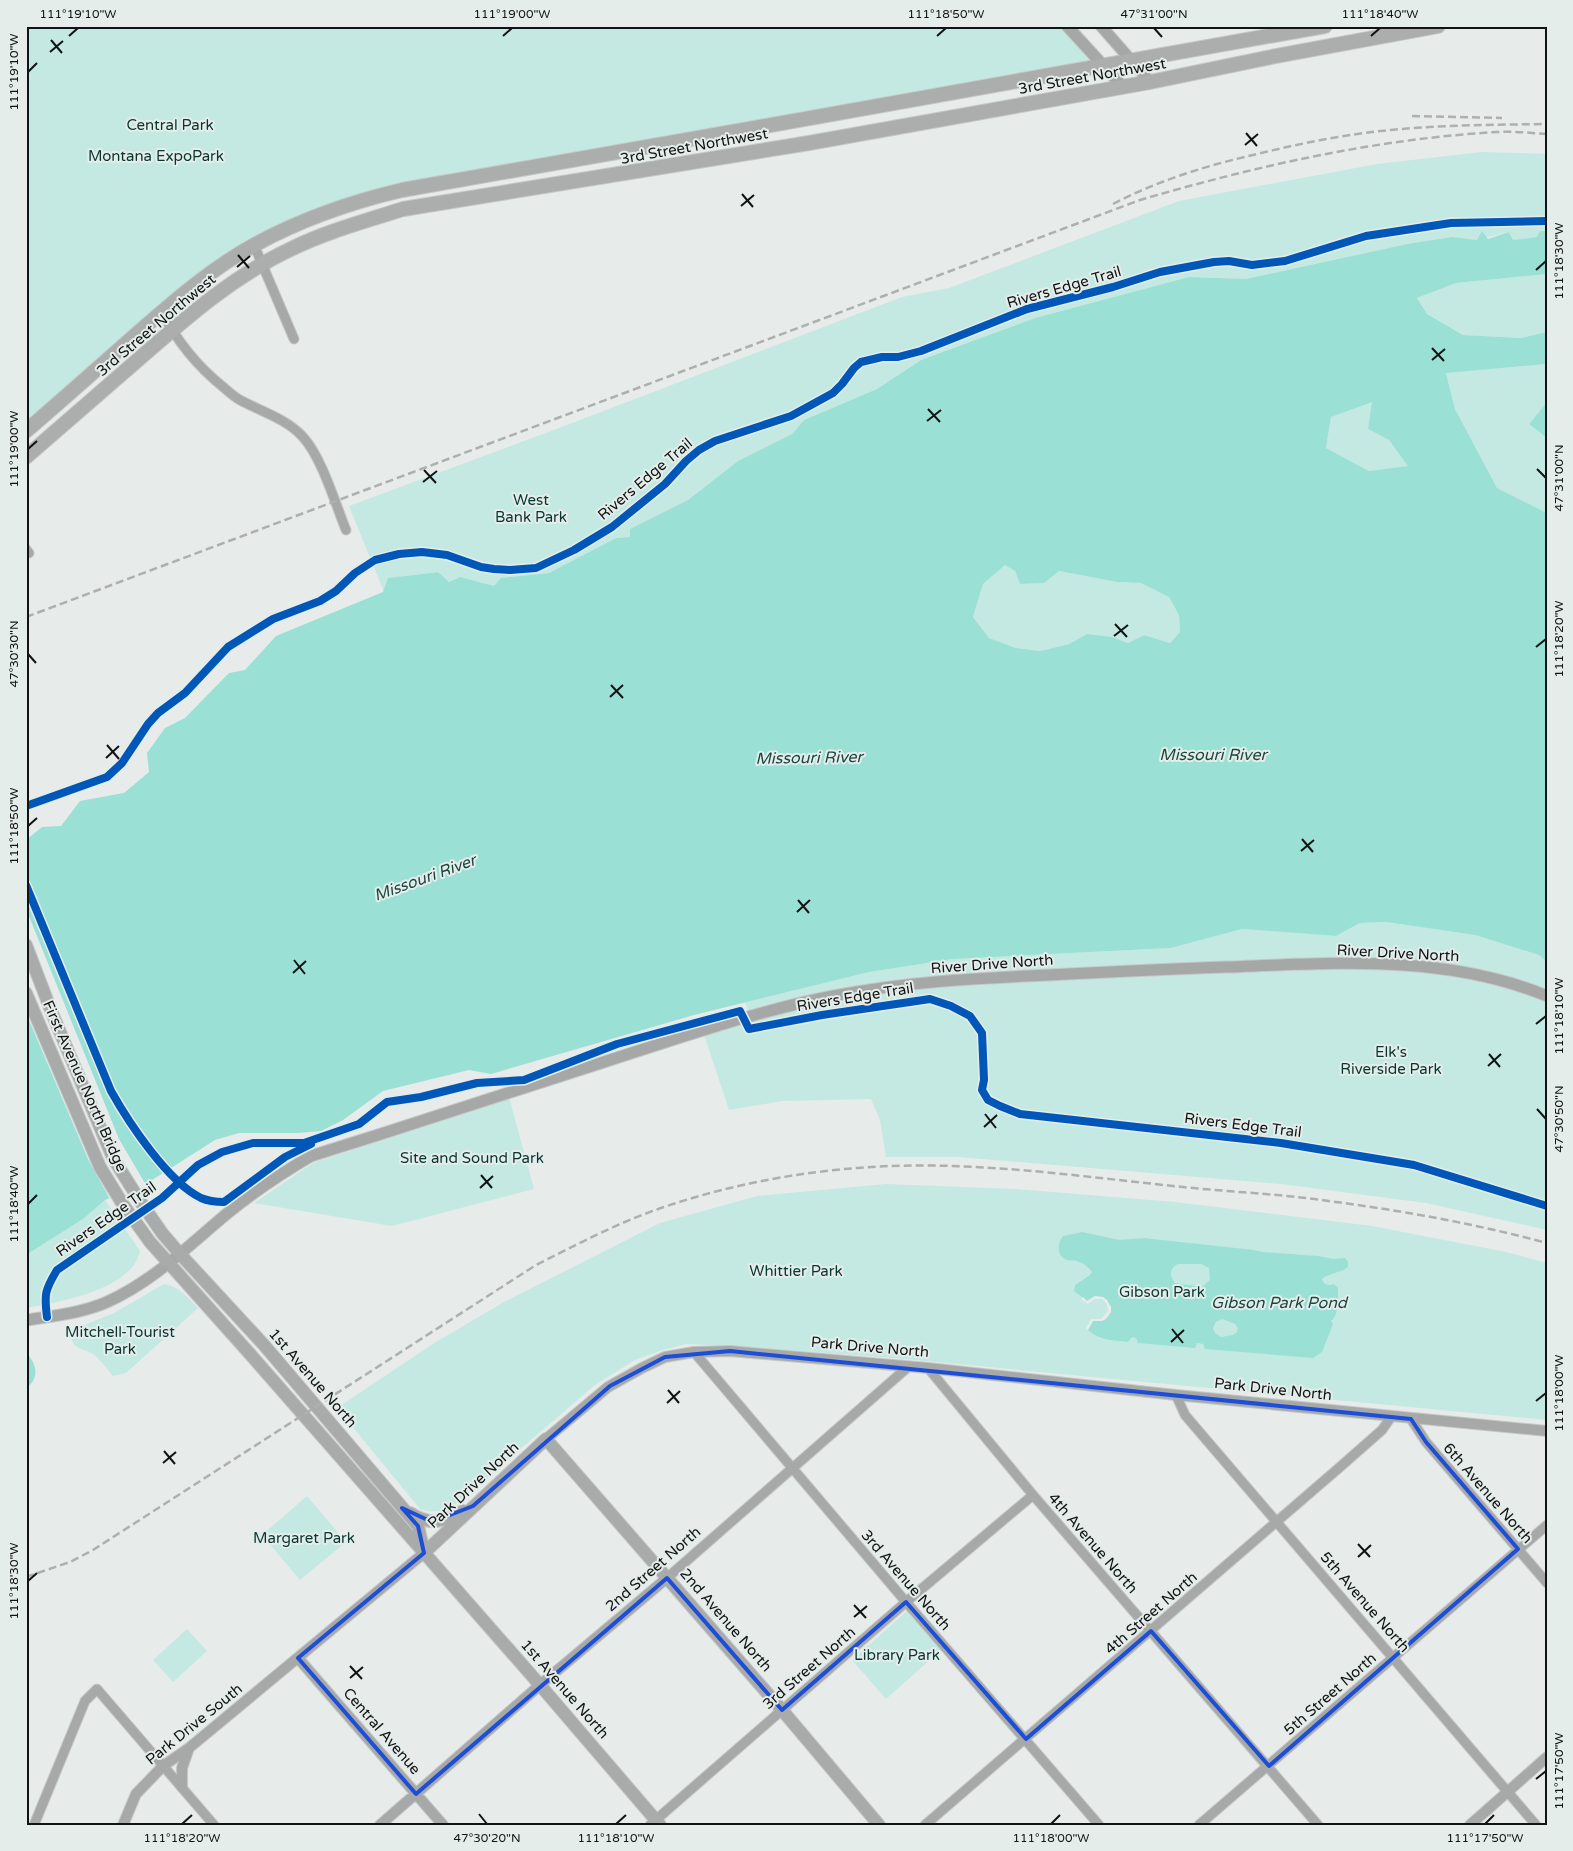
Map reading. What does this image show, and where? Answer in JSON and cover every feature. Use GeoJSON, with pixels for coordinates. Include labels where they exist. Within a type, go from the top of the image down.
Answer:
{"type":"FeatureCollection","features":[{"type":"Feature","properties":{"kind":"highway","name":"3rd Street Northwest"},"geometry":{"type":"LineString","coordinates":[[26,431],[195,284],[254,245],[307,219],[360,200],[402,190],[674,144],[1101,64],[1325,26]]}},
{"type":"Feature","properties":{"kind":"highway","name":"3rd Street Northwest"},"geometry":{"type":"LineString","coordinates":[[26,457],[202,304],[262,264],[292,248],[329,232],[404,209],[682,165],[1123,87],[1438,26]]}},
{"type":"Feature","properties":{"kind":"main road"},"geometry":{"type":"LineString","coordinates":[[1067,26],[1123,87]]}},
{"type":"Feature","properties":{"kind":"main road"},"geometry":{"type":"LineString","coordinates":[[1100,26],[1150,82]]}},
{"type":"Feature","properties":{"kind":"main road","name":"First Avenue North Bridge"},"geometry":{"type":"LineString","coordinates":[[26,945],[52,1013],[113,1158],[162,1233]]}},
{"type":"Feature","properties":{"kind":"main road","name":"River Drive North"},"geometry":{"type":"LineString","coordinates":[[26,1320],[59,1316],[107,1302],[132,1288],[168,1264],[259,1188],[310,1156],[690,1035],[837,995],[901,986],[1002,977],[1330,964],[1400,965],[1456,970],[1499,980],[1547,996]]}},
{"type":"Feature","properties":{"kind":"main road","name":"First Avenue North Bridge"},"geometry":{"type":"LineString","coordinates":[[26,992],[100,1166],[122,1203],[150,1242]]}},
{"type":"Feature","properties":{"kind":"main road","name":"1st Avenue North"},"geometry":{"type":"LineString","coordinates":[[162,1233],[264,1345],[418,1526],[424,1553]]}},
{"type":"Feature","properties":{"kind":"main road","name":"1st Avenue North"},"geometry":{"type":"LineString","coordinates":[[150,1242],[540,1685],[655,1823]]}},
{"type":"Feature","properties":{"kind":"main road","name":"Park Drive North"},"geometry":{"type":"LineString","coordinates":[[424,1553],[546,1439]]}},
{"type":"Feature","properties":{"kind":"main road","name":"2nd Avenue North"},"geometry":{"type":"LineString","coordinates":[[546,1439],[782,1710],[879,1825]]}},
{"type":"Feature","properties":{"kind":"main road"},"geometry":{"type":"LineString","coordinates":[[402,1508],[423,1521],[432,1522],[442,1521],[474,1506]]}},
{"type":"Feature","properties":{"kind":"street"},"geometry":{"type":"LineString","coordinates":[[254,245],[294,339]]}},
{"type":"Feature","properties":{"kind":"street"},"geometry":{"type":"LineString","coordinates":[[162,312],[190,356],[237,398],[290,426],[302,436],[318,462],[346,530]]}},
{"type":"Feature","properties":{"kind":"street","name":"Park Drive North"},"geometry":{"type":"LineString","coordinates":[[546,1439],[610,1386],[665,1357],[694,1352],[730,1351],[928,1368],[1391,1417],[1547,1431]]}},
{"type":"Feature","properties":{"kind":"street","name":"3rd Avenue North"},"geometry":{"type":"LineString","coordinates":[[694,1352],[792,1469],[1099,1825]]}},
{"type":"Feature","properties":{"kind":"street","name":"2nd Street North"},"geometry":{"type":"LineString","coordinates":[[380,1825],[908,1367]]}},
{"type":"Feature","properties":{"kind":"street","name":"4th Avenue North"},"geometry":{"type":"LineString","coordinates":[[928,1368],[1033,1495],[1318,1825]]}},
{"type":"Feature","properties":{"kind":"street","name":"5th Avenue North"},"geometry":{"type":"LineString","coordinates":[[1176,1395],[1185,1415],[1278,1521],[1536,1825]]}},
{"type":"Feature","properties":{"kind":"street","name":"4th Street North"},"geometry":{"type":"LineString","coordinates":[[925,1825],[1382,1430],[1391,1417]]}},
{"type":"Feature","properties":{"kind":"street","name":"6th Avenue North"},"geometry":{"type":"LineString","coordinates":[[1411,1419],[1426,1442],[1547,1583]]}},
{"type":"Feature","properties":{"kind":"street","name":"3rd Street North"},"geometry":{"type":"LineString","coordinates":[[655,1823],[906,1602],[1033,1495]]}},
{"type":"Feature","properties":{"kind":"street","name":"5th Street North"},"geometry":{"type":"LineString","coordinates":[[1199,1825],[1547,1525]]}},
{"type":"Feature","properties":{"kind":"street","name":"Park Drive North"},"geometry":{"type":"LineString","coordinates":[[298,1658],[424,1553]]}},
{"type":"Feature","properties":{"kind":"street","name":"Park Drive South"},"geometry":{"type":"LineString","coordinates":[[123,1825],[136,1794],[163,1766],[189,1748],[298,1658]]}},
{"type":"Feature","properties":{"kind":"street","name":"Central Avenue"},"geometry":{"type":"LineString","coordinates":[[298,1658],[443,1825]]}},
{"type":"Feature","properties":{"kind":"street"},"geometry":{"type":"LineString","coordinates":[[34,1825],[85,1701],[97,1689],[214,1825]]}},
{"type":"Feature","properties":{"kind":"street"},"geometry":{"type":"LineString","coordinates":[[182,1787],[182,1768],[189,1748]]}},
{"type":"Feature","properties":{"kind":"street"},"geometry":{"type":"LineString","coordinates":[[1470,1825],[1547,1757]]}},
{"type":"Feature","properties":{"kind":"highlighted area"},"geometry":{"type":"Polygon","coordinates":[[[730,1351],[1411,1419],[1426,1442],[1518,1549],[1269,1766],[1151,1631],[1026,1739],[906,1602],[782,1710],[667,1578],[416,1794],[298,1658],[424,1553],[418,1526],[402,1508],[432,1522],[473,1506],[610,1386],[665,1357],[730,1351]]]}},
{"type":"Feature","properties":{"kind":"green space","name":"Montana ExpoPark"},"geometry":{"type":"Polygon","coordinates":[[[26,26],[1067,26],[1101,64],[402,190],[254,245],[26,431],[26,26]]]}},
{"type":"Feature","properties":{"kind":"green space","name":"West Bank Park"},"geometry":{"type":"Polygon","coordinates":[[[1482,152],[1547,154],[1547,231],[1540,231],[1537,237],[1513,240],[1509,232],[1477,240],[1452,237],[1407,244],[1246,279],[1189,277],[1035,318],[921,360],[877,389],[804,420],[792,434],[738,461],[688,500],[630,529],[630,537],[616,538],[549,573],[501,578],[494,587],[460,577],[449,582],[438,572],[388,578],[384,592],[349,506],[902,297],[949,288],[1179,201],[1377,164],[1482,152]]]}},
{"type":"Feature","properties":{"kind":"green space"},"geometry":{"type":"Polygon","coordinates":[[[1547,274],[1547,332],[1521,338],[1463,335],[1427,314],[1417,298],[1456,283],[1547,274]]]}},
{"type":"Feature","properties":{"kind":"green space"},"geometry":{"type":"Polygon","coordinates":[[[1547,364],[1547,402],[1529,424],[1547,438],[1547,513],[1497,488],[1455,409],[1446,372],[1547,364]]]}},
{"type":"Feature","properties":{"kind":"green space"},"geometry":{"type":"Polygon","coordinates":[[[1373,401],[1368,429],[1389,440],[1409,466],[1369,471],[1326,448],[1331,417],[1373,401]]]}},
{"type":"Feature","properties":{"kind":"green space"},"geometry":{"type":"Polygon","coordinates":[[[1005,565],[1015,571],[1020,584],[1043,583],[1059,571],[1117,582],[1141,583],[1169,597],[1179,615],[1180,632],[1170,643],[1144,635],[1128,643],[1112,637],[1087,634],[1069,644],[1040,651],[1016,648],[989,638],[973,617],[983,584],[1005,565]]]}},
{"type":"Feature","properties":{"kind":"green space","name":"Elk's Riverside Park"},"geometry":{"type":"Polygon","coordinates":[[[1386,922],[1475,935],[1539,955],[1547,962],[1547,1230],[1426,1203],[1281,1184],[958,1157],[886,1157],[880,1120],[871,1099],[782,1101],[729,1110],[704,1035],[752,1023],[745,1002],[869,972],[953,959],[1171,948],[1242,929],[1336,936],[1360,923],[1386,922]]]}},
{"type":"Feature","properties":{"kind":"green space","name":"Site and Sound Park"},"geometry":{"type":"Polygon","coordinates":[[[509,1097],[534,1189],[392,1226],[254,1203],[313,1163],[509,1097]]]}},
{"type":"Feature","properties":{"kind":"green space","name":"Gibson Park"},"geometry":{"type":"Polygon","coordinates":[[[886,1184],[1015,1189],[1175,1202],[1372,1226],[1506,1252],[1547,1263],[1547,1420],[893,1358],[686,1344],[635,1360],[595,1385],[463,1498],[443,1510],[426,1511],[420,1509],[337,1408],[436,1342],[504,1302],[660,1223],[757,1196],[886,1184]]]}},
{"type":"Feature","properties":{"kind":"green space"},"geometry":{"type":"Polygon","coordinates":[[[105,1200],[140,1251],[134,1264],[123,1276],[109,1285],[92,1292],[74,1298],[26,1308],[26,1255],[83,1219],[105,1200]]]}},
{"type":"Feature","properties":{"kind":"green space","name":"Mitchell-Tourist Park"},"geometry":{"type":"Polygon","coordinates":[[[164,1284],[179,1290],[198,1308],[126,1373],[113,1376],[96,1356],[79,1348],[72,1341],[71,1337],[77,1328],[114,1313],[164,1284]]]}},
{"type":"Feature","properties":{"kind":"green space","name":"Margaret Park"},"geometry":{"type":"Polygon","coordinates":[[[307,1496],[346,1542],[300,1580],[262,1535],[307,1496]]]}},
{"type":"Feature","properties":{"kind":"green space","name":"Library Park"},"geometry":{"type":"Polygon","coordinates":[[[907,1611],[941,1650],[886,1699],[852,1660],[907,1611]]]}},
{"type":"Feature","properties":{"kind":"green space"},"geometry":{"type":"Polygon","coordinates":[[[187,1629],[207,1651],[173,1682],[153,1660],[187,1629]]]}},
{"type":"Feature","properties":{"kind":"water","name":"Missouri River"},"geometry":{"type":"Polygon","coordinates":[[[1482,231],[1488,239],[1509,232],[1513,240],[1537,237],[1540,231],[1547,231],[1547,274],[1456,283],[1417,298],[1427,314],[1463,335],[1521,338],[1547,332],[1547,364],[1446,373],[1455,409],[1497,488],[1547,513],[1547,962],[1539,955],[1475,935],[1386,922],[1360,923],[1336,936],[1242,929],[1171,948],[953,959],[869,972],[694,1015],[491,1074],[469,1070],[383,1091],[343,1120],[321,1131],[239,1133],[215,1140],[152,1180],[105,1200],[83,1219],[26,1255],[26,840],[42,827],[61,826],[80,801],[124,793],[149,772],[147,753],[165,728],[185,718],[229,673],[245,670],[276,636],[383,592],[388,578],[438,572],[449,582],[460,577],[494,586],[501,578],[549,573],[616,538],[630,537],[630,529],[688,500],[738,461],[792,434],[804,420],[877,389],[921,360],[1035,318],[1189,277],[1246,279],[1407,244],[1452,237],[1477,240],[1482,231]],[[1372,402],[1331,417],[1326,448],[1369,471],[1408,466],[1389,440],[1368,429],[1372,402]],[[1005,565],[983,584],[973,617],[989,638],[1016,648],[1040,651],[1069,644],[1087,634],[1112,637],[1128,643],[1144,635],[1170,643],[1180,632],[1179,615],[1169,597],[1141,583],[1117,582],[1059,571],[1044,583],[1020,584],[1015,571],[1005,565]]]}},
{"type":"Feature","properties":{"kind":"water"},"geometry":{"type":"Polygon","coordinates":[[[1547,402],[1547,438],[1529,424],[1547,402]]]}},
{"type":"Feature","properties":{"kind":"water","name":"Gibson Park Pond"},"geometry":{"type":"Polygon","coordinates":[[[1082,1232],[1120,1240],[1144,1238],[1262,1252],[1318,1256],[1333,1259],[1345,1258],[1348,1262],[1348,1267],[1322,1279],[1325,1284],[1334,1284],[1338,1288],[1338,1306],[1334,1319],[1331,1321],[1333,1324],[1322,1352],[1313,1358],[1205,1349],[1203,1344],[1197,1343],[1195,1348],[1138,1343],[1136,1338],[1132,1337],[1128,1342],[1117,1341],[1102,1338],[1088,1330],[1093,1321],[1102,1321],[1111,1312],[1111,1308],[1107,1300],[1095,1296],[1087,1301],[1074,1291],[1075,1285],[1092,1272],[1083,1264],[1063,1258],[1059,1252],[1059,1246],[1063,1236],[1082,1232]],[[1178,1264],[1171,1272],[1175,1283],[1202,1287],[1210,1280],[1209,1268],[1201,1264],[1178,1264]],[[1222,1319],[1216,1322],[1213,1328],[1215,1333],[1221,1337],[1233,1335],[1237,1332],[1238,1328],[1235,1324],[1222,1319]]]}},
{"type":"Feature","properties":{"kind":"water"},"geometry":{"type":"Polygon","coordinates":[[[26,1353],[35,1366],[35,1376],[26,1388],[26,1353]]]}},
{"type":"Feature","properties":{"kind":"pier"},"geometry":{"type":"Polygon","coordinates":[[[26,909],[119,1139],[146,1185],[111,1201],[88,1159],[26,1013],[26,909]]]}},
{"type":"Feature","properties":{"kind":"pier"},"geometry":{"type":"Polygon","coordinates":[[[1095,1296],[1103,1297],[1107,1300],[1111,1307],[1111,1312],[1102,1321],[1093,1321],[1088,1330],[1086,1328],[1091,1319],[1101,1319],[1108,1311],[1107,1304],[1102,1299],[1095,1299],[1088,1304],[1081,1299],[1083,1297],[1087,1301],[1095,1296]]]}},
{"type":"Feature","properties":{"kind":"railway"},"geometry":{"type":"LineString","coordinates":[[1412,116],[1502,118]]}},
{"type":"Feature","properties":{"kind":"railway"},"geometry":{"type":"LineString","coordinates":[[1113,204],[1164,181],[1199,169],[1264,152],[1327,139],[1416,128],[1547,124]]}},
{"type":"Feature","properties":{"kind":"railway"},"geometry":{"type":"LineString","coordinates":[[26,617],[1140,200],[1272,165],[1361,148],[1406,141],[1497,132],[1547,134]]}},
{"type":"Feature","properties":{"kind":"railway"},"geometry":{"type":"LineString","coordinates":[[26,1577],[70,1562],[93,1550],[536,1265],[631,1219],[687,1200],[759,1181],[808,1173],[898,1166],[979,1167],[1020,1170],[1328,1201],[1454,1221],[1547,1243]]}},
{"type":"Feature","properties":{"kind":"cycle path","name":"Rivers Edge Trail"},"geometry":{"type":"LineString","coordinates":[[26,806],[107,777],[122,763],[148,724],[158,713],[185,693],[228,647],[273,619],[320,601],[336,591],[355,573],[375,560],[399,554],[422,552],[447,555],[481,567],[494,569],[536,568],[574,550],[612,527],[665,484],[699,450],[715,441],[791,416],[833,393],[861,362],[882,357],[898,357],[921,351],[1027,309],[1113,287],[1160,272],[1214,262],[1229,261],[1252,265],[1285,261],[1366,236],[1451,223],[1547,221]]}},
{"type":"Feature","properties":{"kind":"cycle path"},"geometry":{"type":"LineString","coordinates":[[26,885],[111,1091],[150,1150],[163,1166],[188,1190],[201,1198],[224,1202],[285,1157],[311,1144]]}},
{"type":"Feature","properties":{"kind":"cycle path","name":"Rivers Edge Trail"},"geometry":{"type":"LineString","coordinates":[[47,1317],[46,1292],[57,1270],[162,1198],[198,1165],[222,1152],[253,1143],[304,1143],[359,1124],[387,1102],[421,1097],[477,1083],[524,1080],[617,1044],[740,1011],[749,1029],[822,1015],[930,999],[951,1006],[970,1016],[982,1033],[984,1080],[982,1090],[988,1100],[1020,1114],[1281,1143],[1414,1165],[1547,1206]]}},
{"type":"Feature","properties":{"kind":"park label","name":"Central Park"},"geometry":{"type":"Point","coordinates":[170,125]}},
{"type":"Feature","properties":{"kind":"park label","name":"Whittier Park"},"geometry":{"type":"Point","coordinates":[796,1271]}}]}
